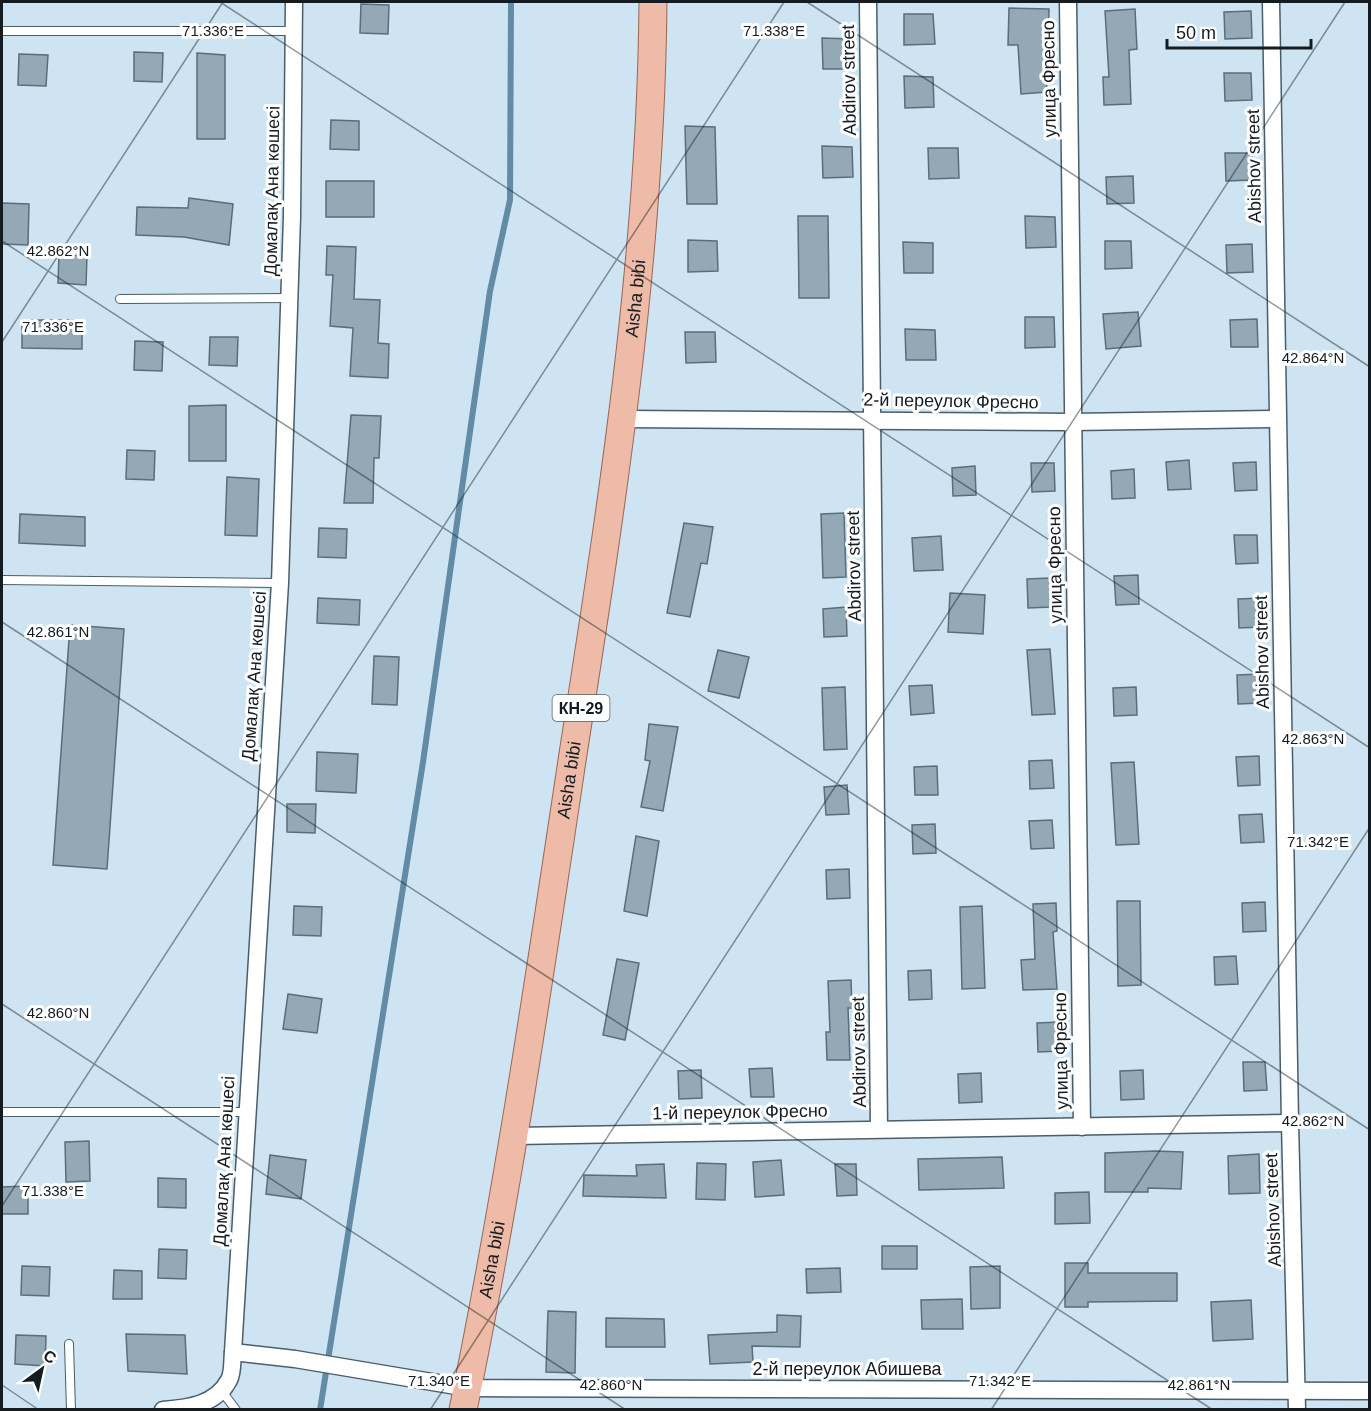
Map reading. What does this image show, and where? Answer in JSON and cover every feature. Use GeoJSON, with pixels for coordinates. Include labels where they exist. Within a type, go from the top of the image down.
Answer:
{"type":"FeatureCollection","features":[{"type":"Feature","properties":{"kind":"main road","name":"Aisha bibi"},"geometry":{"type":"LineString","coordinates":[[465,1399],[515,1136],[624,419],[652,105],[653,2]]}},
{"type":"Feature","properties":{"kind":"street","name":"Домалақ Ана көшесі"},"geometry":{"type":"LineString","coordinates":[[221,1390],[230,1379],[233,1352],[280,584],[290,298],[294,2]]}},
{"type":"Feature","properties":{"kind":"street","name":"Abdirov street"},"geometry":{"type":"LineString","coordinates":[[868,2],[879,1129]]}},
{"type":"Feature","properties":{"kind":"street","name":"улица Фресно"},"geometry":{"type":"LineString","coordinates":[[1068,2],[1082,1127]]}},
{"type":"Feature","properties":{"kind":"street","name":"Abishov street"},"geometry":{"type":"LineString","coordinates":[[1271,2],[1290,1124],[1298,1410]]}},
{"type":"Feature","properties":{"kind":"street","name":"2-й переулок Фресно"},"geometry":{"type":"LineString","coordinates":[[624,419],[1072,422],[1277,419]]}},
{"type":"Feature","properties":{"kind":"street","name":"1-й переулок Фресно"},"geometry":{"type":"LineString","coordinates":[[515,1136],[1290,1124]]}},
{"type":"Feature","properties":{"kind":"street","name":"2-й переулок Абишева"},"geometry":{"type":"LineString","coordinates":[[233,1352],[295,1359],[354,1370],[465,1399],[1298,1389],[1370,1391]]}},
{"type":"Feature","properties":{"kind":"street"},"geometry":{"type":"LineString","coordinates":[[163,1410],[188,1408],[209,1401],[221,1390]]}},
{"type":"Feature","properties":{"kind":"lane"},"geometry":{"type":"LineString","coordinates":[[2,31],[294,31]]}},
{"type":"Feature","properties":{"kind":"lane"},"geometry":{"type":"LineString","coordinates":[[120,299],[290,298]]}},
{"type":"Feature","properties":{"kind":"lane"},"geometry":{"type":"LineString","coordinates":[[2,580],[280,584]]}},
{"type":"Feature","properties":{"kind":"lane"},"geometry":{"type":"LineString","coordinates":[[2,1112],[246,1112]]}},
{"type":"Feature","properties":{"kind":"lane"},"geometry":{"type":"LineString","coordinates":[[69,1344],[71,1410]]}},
{"type":"Feature","properties":{"kind":"lane"},"geometry":{"type":"LineString","coordinates":[[221,1390],[236,1410]]}},
{"type":"Feature","properties":{"kind":"building"},"geometry":{"type":"Polygon","coordinates":[[[361,4],[389,5],[388,34],[360,33],[361,4]]]}},
{"type":"Feature","properties":{"kind":"building"},"geometry":{"type":"Polygon","coordinates":[[[1009,8],[1049,9],[1048,46],[1045,46],[1047,92],[1021,94],[1018,45],[1008,45],[1009,8]]]}},
{"type":"Feature","properties":{"kind":"building"},"geometry":{"type":"Polygon","coordinates":[[[1135,9],[1137,49],[1129,50],[1131,104],[1104,105],[1103,77],[1109,77],[1105,11],[1135,9]]]}},
{"type":"Feature","properties":{"kind":"building"},"geometry":{"type":"Polygon","coordinates":[[[1251,11],[1252,38],[1225,39],[1224,12],[1251,11]]]}},
{"type":"Feature","properties":{"kind":"building"},"geometry":{"type":"Polygon","coordinates":[[[904,14],[933,14],[935,44],[904,45],[904,14]]]}},
{"type":"Feature","properties":{"kind":"building"},"geometry":{"type":"Polygon","coordinates":[[[822,38],[852,39],[852,69],[823,69],[822,38]]]}},
{"type":"Feature","properties":{"kind":"building"},"geometry":{"type":"Polygon","coordinates":[[[134,52],[163,53],[162,82],[134,81],[134,52]]]}},
{"type":"Feature","properties":{"kind":"building"},"geometry":{"type":"Polygon","coordinates":[[[197,53],[225,55],[225,139],[197,139],[197,53]]]}},
{"type":"Feature","properties":{"kind":"building"},"geometry":{"type":"Polygon","coordinates":[[[19,54],[48,55],[46,86],[18,85],[19,54]]]}},
{"type":"Feature","properties":{"kind":"building"},"geometry":{"type":"Polygon","coordinates":[[[1224,73],[1251,73],[1252,100],[1225,101],[1224,73]]]}},
{"type":"Feature","properties":{"kind":"building"},"geometry":{"type":"Polygon","coordinates":[[[904,76],[933,77],[934,107],[905,108],[904,76]]]}},
{"type":"Feature","properties":{"kind":"building"},"geometry":{"type":"Polygon","coordinates":[[[331,120],[359,121],[359,150],[330,149],[331,120]]]}},
{"type":"Feature","properties":{"kind":"building"},"geometry":{"type":"Polygon","coordinates":[[[685,126],[715,127],[717,204],[687,204],[685,126]]]}},
{"type":"Feature","properties":{"kind":"building"},"geometry":{"type":"Polygon","coordinates":[[[822,146],[852,147],[853,177],[823,178],[822,146]]]}},
{"type":"Feature","properties":{"kind":"building"},"geometry":{"type":"Polygon","coordinates":[[[928,148],[958,148],[959,178],[929,179],[928,148]]]}},
{"type":"Feature","properties":{"kind":"building"},"geometry":{"type":"Polygon","coordinates":[[[1225,153],[1252,153],[1253,180],[1226,181],[1225,153]]]}},
{"type":"Feature","properties":{"kind":"building"},"geometry":{"type":"Polygon","coordinates":[[[1133,176],[1134,203],[1107,204],[1106,177],[1133,176]]]}},
{"type":"Feature","properties":{"kind":"building"},"geometry":{"type":"Polygon","coordinates":[[[326,181],[374,181],[374,217],[326,217],[326,181]]]}},
{"type":"Feature","properties":{"kind":"building"},"geometry":{"type":"Polygon","coordinates":[[[189,198],[233,204],[229,245],[184,237],[136,235],[137,207],[188,208],[189,198]]]}},
{"type":"Feature","properties":{"kind":"building"},"geometry":{"type":"Polygon","coordinates":[[[2,203],[29,204],[28,245],[2,244],[2,203]]]}},
{"type":"Feature","properties":{"kind":"building"},"geometry":{"type":"Polygon","coordinates":[[[798,216],[828,216],[829,298],[799,298],[798,216]]]}},
{"type":"Feature","properties":{"kind":"building"},"geometry":{"type":"Polygon","coordinates":[[[1025,216],[1055,217],[1056,247],[1026,248],[1025,216]]]}},
{"type":"Feature","properties":{"kind":"building"},"geometry":{"type":"Polygon","coordinates":[[[688,240],[717,241],[718,271],[688,272],[688,240]]]}},
{"type":"Feature","properties":{"kind":"building"},"geometry":{"type":"Polygon","coordinates":[[[1105,241],[1131,241],[1132,268],[1105,269],[1105,241]]]}},
{"type":"Feature","properties":{"kind":"building"},"geometry":{"type":"Polygon","coordinates":[[[903,242],[933,243],[933,273],[904,273],[903,242]]]}},
{"type":"Feature","properties":{"kind":"building"},"geometry":{"type":"Polygon","coordinates":[[[1252,244],[1253,272],[1227,273],[1226,245],[1252,244]]]}},
{"type":"Feature","properties":{"kind":"building"},"geometry":{"type":"Polygon","coordinates":[[[327,246],[356,247],[354,299],[380,300],[378,343],[389,344],[388,378],[350,376],[353,328],[330,326],[333,275],[326,275],[327,246]]]}},
{"type":"Feature","properties":{"kind":"building"},"geometry":{"type":"Polygon","coordinates":[[[59,255],[87,256],[86,285],[58,283],[59,255]]]}},
{"type":"Feature","properties":{"kind":"building"},"geometry":{"type":"Polygon","coordinates":[[[1138,312],[1141,346],[1106,349],[1103,314],[1138,312]]]}},
{"type":"Feature","properties":{"kind":"building"},"geometry":{"type":"Polygon","coordinates":[[[1025,317],[1054,317],[1055,347],[1025,348],[1025,317]]]}},
{"type":"Feature","properties":{"kind":"building"},"geometry":{"type":"Polygon","coordinates":[[[1257,319],[1258,347],[1231,347],[1230,320],[1257,319]]]}},
{"type":"Feature","properties":{"kind":"building"},"geometry":{"type":"Polygon","coordinates":[[[22,320],[82,320],[82,349],[22,348],[22,320]]]}},
{"type":"Feature","properties":{"kind":"building"},"geometry":{"type":"Polygon","coordinates":[[[905,329],[935,330],[936,360],[906,360],[905,329]]]}},
{"type":"Feature","properties":{"kind":"building"},"geometry":{"type":"Polygon","coordinates":[[[685,332],[715,332],[716,362],[686,363],[685,332]]]}},
{"type":"Feature","properties":{"kind":"building"},"geometry":{"type":"Polygon","coordinates":[[[210,337],[238,337],[237,366],[209,365],[210,337]]]}},
{"type":"Feature","properties":{"kind":"building"},"geometry":{"type":"Polygon","coordinates":[[[135,341],[163,342],[162,371],[134,370],[135,341]]]}},
{"type":"Feature","properties":{"kind":"building"},"geometry":{"type":"Polygon","coordinates":[[[226,405],[226,461],[189,461],[189,406],[226,405]]]}},
{"type":"Feature","properties":{"kind":"building"},"geometry":{"type":"Polygon","coordinates":[[[351,415],[381,416],[379,458],[374,458],[373,503],[344,503],[351,415]]]}},
{"type":"Feature","properties":{"kind":"building"},"geometry":{"type":"Polygon","coordinates":[[[127,450],[155,451],[154,480],[126,479],[127,450]]]}},
{"type":"Feature","properties":{"kind":"building"},"geometry":{"type":"Polygon","coordinates":[[[1189,460],[1191,489],[1168,490],[1166,462],[1189,460]]]}},
{"type":"Feature","properties":{"kind":"building"},"geometry":{"type":"Polygon","coordinates":[[[1256,462],[1257,490],[1235,491],[1233,463],[1256,462]]]}},
{"type":"Feature","properties":{"kind":"building"},"geometry":{"type":"Polygon","coordinates":[[[1031,463],[1054,463],[1055,491],[1032,492],[1031,463]]]}},
{"type":"Feature","properties":{"kind":"building"},"geometry":{"type":"Polygon","coordinates":[[[975,466],[976,495],[953,496],[952,468],[975,466]]]}},
{"type":"Feature","properties":{"kind":"building"},"geometry":{"type":"Polygon","coordinates":[[[1134,469],[1135,498],[1112,499],[1111,471],[1134,469]]]}},
{"type":"Feature","properties":{"kind":"building"},"geometry":{"type":"Polygon","coordinates":[[[227,477],[259,479],[257,536],[225,535],[227,477]]]}},
{"type":"Feature","properties":{"kind":"building"},"geometry":{"type":"Polygon","coordinates":[[[844,513],[846,577],[823,578],[821,514],[844,513]]]}},
{"type":"Feature","properties":{"kind":"building"},"geometry":{"type":"Polygon","coordinates":[[[20,514],[85,517],[85,546],[19,543],[20,514]]]}},
{"type":"Feature","properties":{"kind":"building"},"geometry":{"type":"Polygon","coordinates":[[[684,523],[713,527],[707,564],[701,563],[690,617],[667,613],[684,523]]]}},
{"type":"Feature","properties":{"kind":"building"},"geometry":{"type":"Polygon","coordinates":[[[319,528],[347,529],[346,558],[318,557],[319,528]]]}},
{"type":"Feature","properties":{"kind":"building"},"geometry":{"type":"Polygon","coordinates":[[[1234,535],[1257,535],[1258,563],[1236,564],[1234,535]]]}},
{"type":"Feature","properties":{"kind":"building"},"geometry":{"type":"Polygon","coordinates":[[[941,536],[943,570],[914,571],[912,538],[941,536]]]}},
{"type":"Feature","properties":{"kind":"building"},"geometry":{"type":"Polygon","coordinates":[[[1138,575],[1139,604],[1116,605],[1114,576],[1138,575]]]}},
{"type":"Feature","properties":{"kind":"building"},"geometry":{"type":"Polygon","coordinates":[[[1050,578],[1051,607],[1028,608],[1027,579],[1050,578]]]}},
{"type":"Feature","properties":{"kind":"building"},"geometry":{"type":"Polygon","coordinates":[[[950,593],[985,595],[983,634],[948,632],[950,593]]]}},
{"type":"Feature","properties":{"kind":"building"},"geometry":{"type":"Polygon","coordinates":[[[318,598],[360,600],[359,625],[317,623],[318,598]]]}},
{"type":"Feature","properties":{"kind":"building"},"geometry":{"type":"Polygon","coordinates":[[[1261,598],[1262,627],[1239,628],[1238,599],[1261,598]]]}},
{"type":"Feature","properties":{"kind":"building"},"geometry":{"type":"Polygon","coordinates":[[[846,607],[847,636],[824,637],[823,609],[846,607]]]}},
{"type":"Feature","properties":{"kind":"building"},"geometry":{"type":"Polygon","coordinates":[[[70,625],[124,629],[107,869],[53,865],[70,625]]]}},
{"type":"Feature","properties":{"kind":"building"},"geometry":{"type":"Polygon","coordinates":[[[1050,649],[1055,714],[1032,715],[1027,650],[1050,649]]]}},
{"type":"Feature","properties":{"kind":"building"},"geometry":{"type":"Polygon","coordinates":[[[718,650],[749,657],[739,698],[708,691],[718,650]]]}},
{"type":"Feature","properties":{"kind":"building"},"geometry":{"type":"Polygon","coordinates":[[[374,656],[399,657],[397,705],[372,704],[374,656]]]}},
{"type":"Feature","properties":{"kind":"building"},"geometry":{"type":"Polygon","coordinates":[[[1260,674],[1261,703],[1238,704],[1237,675],[1260,674]]]}},
{"type":"Feature","properties":{"kind":"building"},"geometry":{"type":"Polygon","coordinates":[[[932,685],[934,713],[911,715],[909,686],[932,685]]]}},
{"type":"Feature","properties":{"kind":"building"},"geometry":{"type":"Polygon","coordinates":[[[845,687],[847,749],[824,750],[822,688],[845,687]]]}},
{"type":"Feature","properties":{"kind":"building"},"geometry":{"type":"Polygon","coordinates":[[[1136,687],[1137,715],[1114,716],[1113,688],[1136,687]]]}},
{"type":"Feature","properties":{"kind":"building"},"geometry":{"type":"Polygon","coordinates":[[[649,724],[678,727],[663,811],[641,807],[650,761],[645,760],[649,724]]]}},
{"type":"Feature","properties":{"kind":"building"},"geometry":{"type":"Polygon","coordinates":[[[317,752],[358,754],[356,793],[316,791],[317,752]]]}},
{"type":"Feature","properties":{"kind":"building"},"geometry":{"type":"Polygon","coordinates":[[[1259,756],[1260,785],[1238,786],[1236,757],[1259,756]]]}},
{"type":"Feature","properties":{"kind":"building"},"geometry":{"type":"Polygon","coordinates":[[[1052,760],[1054,788],[1030,789],[1029,761],[1052,760]]]}},
{"type":"Feature","properties":{"kind":"building"},"geometry":{"type":"Polygon","coordinates":[[[1134,762],[1139,844],[1116,845],[1111,763],[1134,762]]]}},
{"type":"Feature","properties":{"kind":"building"},"geometry":{"type":"Polygon","coordinates":[[[937,766],[938,795],[915,795],[914,767],[937,766]]]}},
{"type":"Feature","properties":{"kind":"building"},"geometry":{"type":"Polygon","coordinates":[[[847,785],[849,814],[826,815],[824,787],[847,785]]]}},
{"type":"Feature","properties":{"kind":"building"},"geometry":{"type":"Polygon","coordinates":[[[287,804],[316,804],[315,833],[287,832],[287,804]]]}},
{"type":"Feature","properties":{"kind":"building"},"geometry":{"type":"Polygon","coordinates":[[[1262,814],[1264,842],[1241,843],[1239,815],[1262,814]]]}},
{"type":"Feature","properties":{"kind":"building"},"geometry":{"type":"Polygon","coordinates":[[[1052,820],[1054,848],[1031,849],[1029,821],[1052,820]]]}},
{"type":"Feature","properties":{"kind":"building"},"geometry":{"type":"Polygon","coordinates":[[[935,824],[936,853],[913,854],[912,825],[935,824]]]}},
{"type":"Feature","properties":{"kind":"building"},"geometry":{"type":"Polygon","coordinates":[[[636,836],[659,841],[647,916],[624,911],[636,836]]]}},
{"type":"Feature","properties":{"kind":"building"},"geometry":{"type":"Polygon","coordinates":[[[849,869],[850,898],[827,899],[826,870],[849,869]]]}},
{"type":"Feature","properties":{"kind":"building"},"geometry":{"type":"Polygon","coordinates":[[[1117,901],[1140,901],[1141,985],[1118,986],[1117,901]]]}},
{"type":"Feature","properties":{"kind":"building"},"geometry":{"type":"Polygon","coordinates":[[[1265,902],[1266,931],[1243,932],[1242,903],[1265,902]]]}},
{"type":"Feature","properties":{"kind":"building"},"geometry":{"type":"Polygon","coordinates":[[[1056,903],[1057,931],[1053,932],[1057,989],[1023,990],[1021,960],[1035,959],[1033,904],[1056,903]]]}},
{"type":"Feature","properties":{"kind":"building"},"geometry":{"type":"Polygon","coordinates":[[[294,906],[322,907],[321,936],[293,935],[294,906]]]}},
{"type":"Feature","properties":{"kind":"building"},"geometry":{"type":"Polygon","coordinates":[[[982,906],[985,988],[962,989],[960,907],[982,906]]]}},
{"type":"Feature","properties":{"kind":"building"},"geometry":{"type":"Polygon","coordinates":[[[1236,956],[1238,984],[1215,985],[1214,957],[1236,956]]]}},
{"type":"Feature","properties":{"kind":"building"},"geometry":{"type":"Polygon","coordinates":[[[617,959],[639,963],[625,1040],[603,1035],[617,959]]]}},
{"type":"Feature","properties":{"kind":"building"},"geometry":{"type":"Polygon","coordinates":[[[931,970],[932,999],[909,1000],[908,971],[931,970]]]}},
{"type":"Feature","properties":{"kind":"building"},"geometry":{"type":"Polygon","coordinates":[[[851,980],[852,1008],[848,1008],[850,1060],[827,1060],[826,1032],[830,1032],[828,981],[851,980]]]}},
{"type":"Feature","properties":{"kind":"building"},"geometry":{"type":"Polygon","coordinates":[[[288,994],[322,999],[317,1033],[283,1029],[288,994]]]}},
{"type":"Feature","properties":{"kind":"building"},"geometry":{"type":"Polygon","coordinates":[[[1059,1022],[1061,1051],[1038,1052],[1037,1023],[1059,1022]]]}},
{"type":"Feature","properties":{"kind":"building"},"geometry":{"type":"Polygon","coordinates":[[[1243,1062],[1265,1062],[1267,1090],[1244,1091],[1243,1062]]]}},
{"type":"Feature","properties":{"kind":"building"},"geometry":{"type":"Polygon","coordinates":[[[772,1068],[774,1097],[751,1097],[749,1069],[772,1068]]]}},
{"type":"Feature","properties":{"kind":"building"},"geometry":{"type":"Polygon","coordinates":[[[701,1070],[702,1098],[679,1099],[678,1071],[701,1070]]]}},
{"type":"Feature","properties":{"kind":"building"},"geometry":{"type":"Polygon","coordinates":[[[1143,1070],[1144,1099],[1121,1100],[1120,1071],[1143,1070]]]}},
{"type":"Feature","properties":{"kind":"building"},"geometry":{"type":"Polygon","coordinates":[[[981,1073],[982,1102],[959,1103],[958,1074],[981,1073]]]}},
{"type":"Feature","properties":{"kind":"building"},"geometry":{"type":"Polygon","coordinates":[[[89,1141],[90,1181],[66,1182],[65,1142],[89,1141]]]}},
{"type":"Feature","properties":{"kind":"building"},"geometry":{"type":"Polygon","coordinates":[[[1183,1152],[1181,1189],[1148,1188],[1148,1192],[1105,1192],[1105,1153],[1183,1152]]]}},
{"type":"Feature","properties":{"kind":"building"},"geometry":{"type":"Polygon","coordinates":[[[1259,1154],[1260,1193],[1229,1194],[1228,1156],[1259,1154]]]}},
{"type":"Feature","properties":{"kind":"building"},"geometry":{"type":"Polygon","coordinates":[[[270,1155],[306,1160],[301,1199],[266,1194],[270,1155]]]}},
{"type":"Feature","properties":{"kind":"building"},"geometry":{"type":"Polygon","coordinates":[[[1002,1157],[1004,1188],[919,1190],[918,1159],[1002,1157]]]}},
{"type":"Feature","properties":{"kind":"building"},"geometry":{"type":"Polygon","coordinates":[[[781,1160],[784,1195],[755,1197],[753,1162],[781,1160]]]}},
{"type":"Feature","properties":{"kind":"building"},"geometry":{"type":"Polygon","coordinates":[[[697,1163],[726,1164],[725,1200],[696,1199],[697,1163]]]}},
{"type":"Feature","properties":{"kind":"building"},"geometry":{"type":"Polygon","coordinates":[[[664,1164],[666,1198],[583,1196],[584,1175],[637,1176],[636,1165],[664,1164]]]}},
{"type":"Feature","properties":{"kind":"building"},"geometry":{"type":"Polygon","coordinates":[[[835,1164],[856,1164],[857,1195],[837,1196],[835,1164]]]}},
{"type":"Feature","properties":{"kind":"building"},"geometry":{"type":"Polygon","coordinates":[[[158,1178],[186,1179],[186,1208],[158,1207],[158,1178]]]}},
{"type":"Feature","properties":{"kind":"building"},"geometry":{"type":"Polygon","coordinates":[[[28,1186],[28,1214],[2,1214],[2,1187],[28,1186]]]}},
{"type":"Feature","properties":{"kind":"building"},"geometry":{"type":"Polygon","coordinates":[[[1089,1192],[1090,1223],[1055,1224],[1055,1193],[1089,1192]]]}},
{"type":"Feature","properties":{"kind":"building"},"geometry":{"type":"Polygon","coordinates":[[[882,1246],[917,1246],[917,1269],[882,1269],[882,1246]]]}},
{"type":"Feature","properties":{"kind":"building"},"geometry":{"type":"Polygon","coordinates":[[[159,1249],[187,1250],[186,1279],[158,1278],[159,1249]]]}},
{"type":"Feature","properties":{"kind":"building"},"geometry":{"type":"Polygon","coordinates":[[[1065,1263],[1088,1263],[1088,1273],[1177,1273],[1177,1301],[1088,1302],[1088,1307],[1065,1307],[1065,1263]]]}},
{"type":"Feature","properties":{"kind":"building"},"geometry":{"type":"Polygon","coordinates":[[[22,1266],[50,1267],[49,1296],[21,1295],[22,1266]]]}},
{"type":"Feature","properties":{"kind":"building"},"geometry":{"type":"Polygon","coordinates":[[[1000,1266],[1000,1308],[971,1309],[970,1267],[1000,1266]]]}},
{"type":"Feature","properties":{"kind":"building"},"geometry":{"type":"Polygon","coordinates":[[[840,1268],[841,1292],[807,1293],[806,1269],[840,1268]]]}},
{"type":"Feature","properties":{"kind":"building"},"geometry":{"type":"Polygon","coordinates":[[[114,1270],[142,1271],[142,1299],[113,1299],[114,1270]]]}},
{"type":"Feature","properties":{"kind":"building"},"geometry":{"type":"Polygon","coordinates":[[[962,1299],[963,1329],[922,1329],[921,1300],[962,1299]]]}},
{"type":"Feature","properties":{"kind":"building"},"geometry":{"type":"Polygon","coordinates":[[[1251,1300],[1253,1339],[1213,1341],[1211,1302],[1251,1300]]]}},
{"type":"Feature","properties":{"kind":"building"},"geometry":{"type":"Polygon","coordinates":[[[548,1311],[576,1312],[575,1373],[546,1372],[548,1311]]]}},
{"type":"Feature","properties":{"kind":"building"},"geometry":{"type":"Polygon","coordinates":[[[777,1315],[801,1316],[800,1347],[752,1346],[753,1362],[710,1364],[708,1335],[777,1332],[777,1315]]]}},
{"type":"Feature","properties":{"kind":"building"},"geometry":{"type":"Polygon","coordinates":[[[606,1318],[664,1319],[665,1347],[606,1347],[606,1318]]]}},
{"type":"Feature","properties":{"kind":"building"},"geometry":{"type":"Polygon","coordinates":[[[126,1334],[185,1335],[187,1374],[128,1371],[126,1334]]]}},
{"type":"Feature","properties":{"kind":"building"},"geometry":{"type":"Polygon","coordinates":[[[16,1335],[46,1336],[45,1366],[15,1364],[16,1335]]]}},
{"type":"Feature","properties":{"kind":"waterway"},"geometry":{"type":"LineString","coordinates":[[320,1410],[423,762],[490,291],[510,200],[511,2]]}}]}
